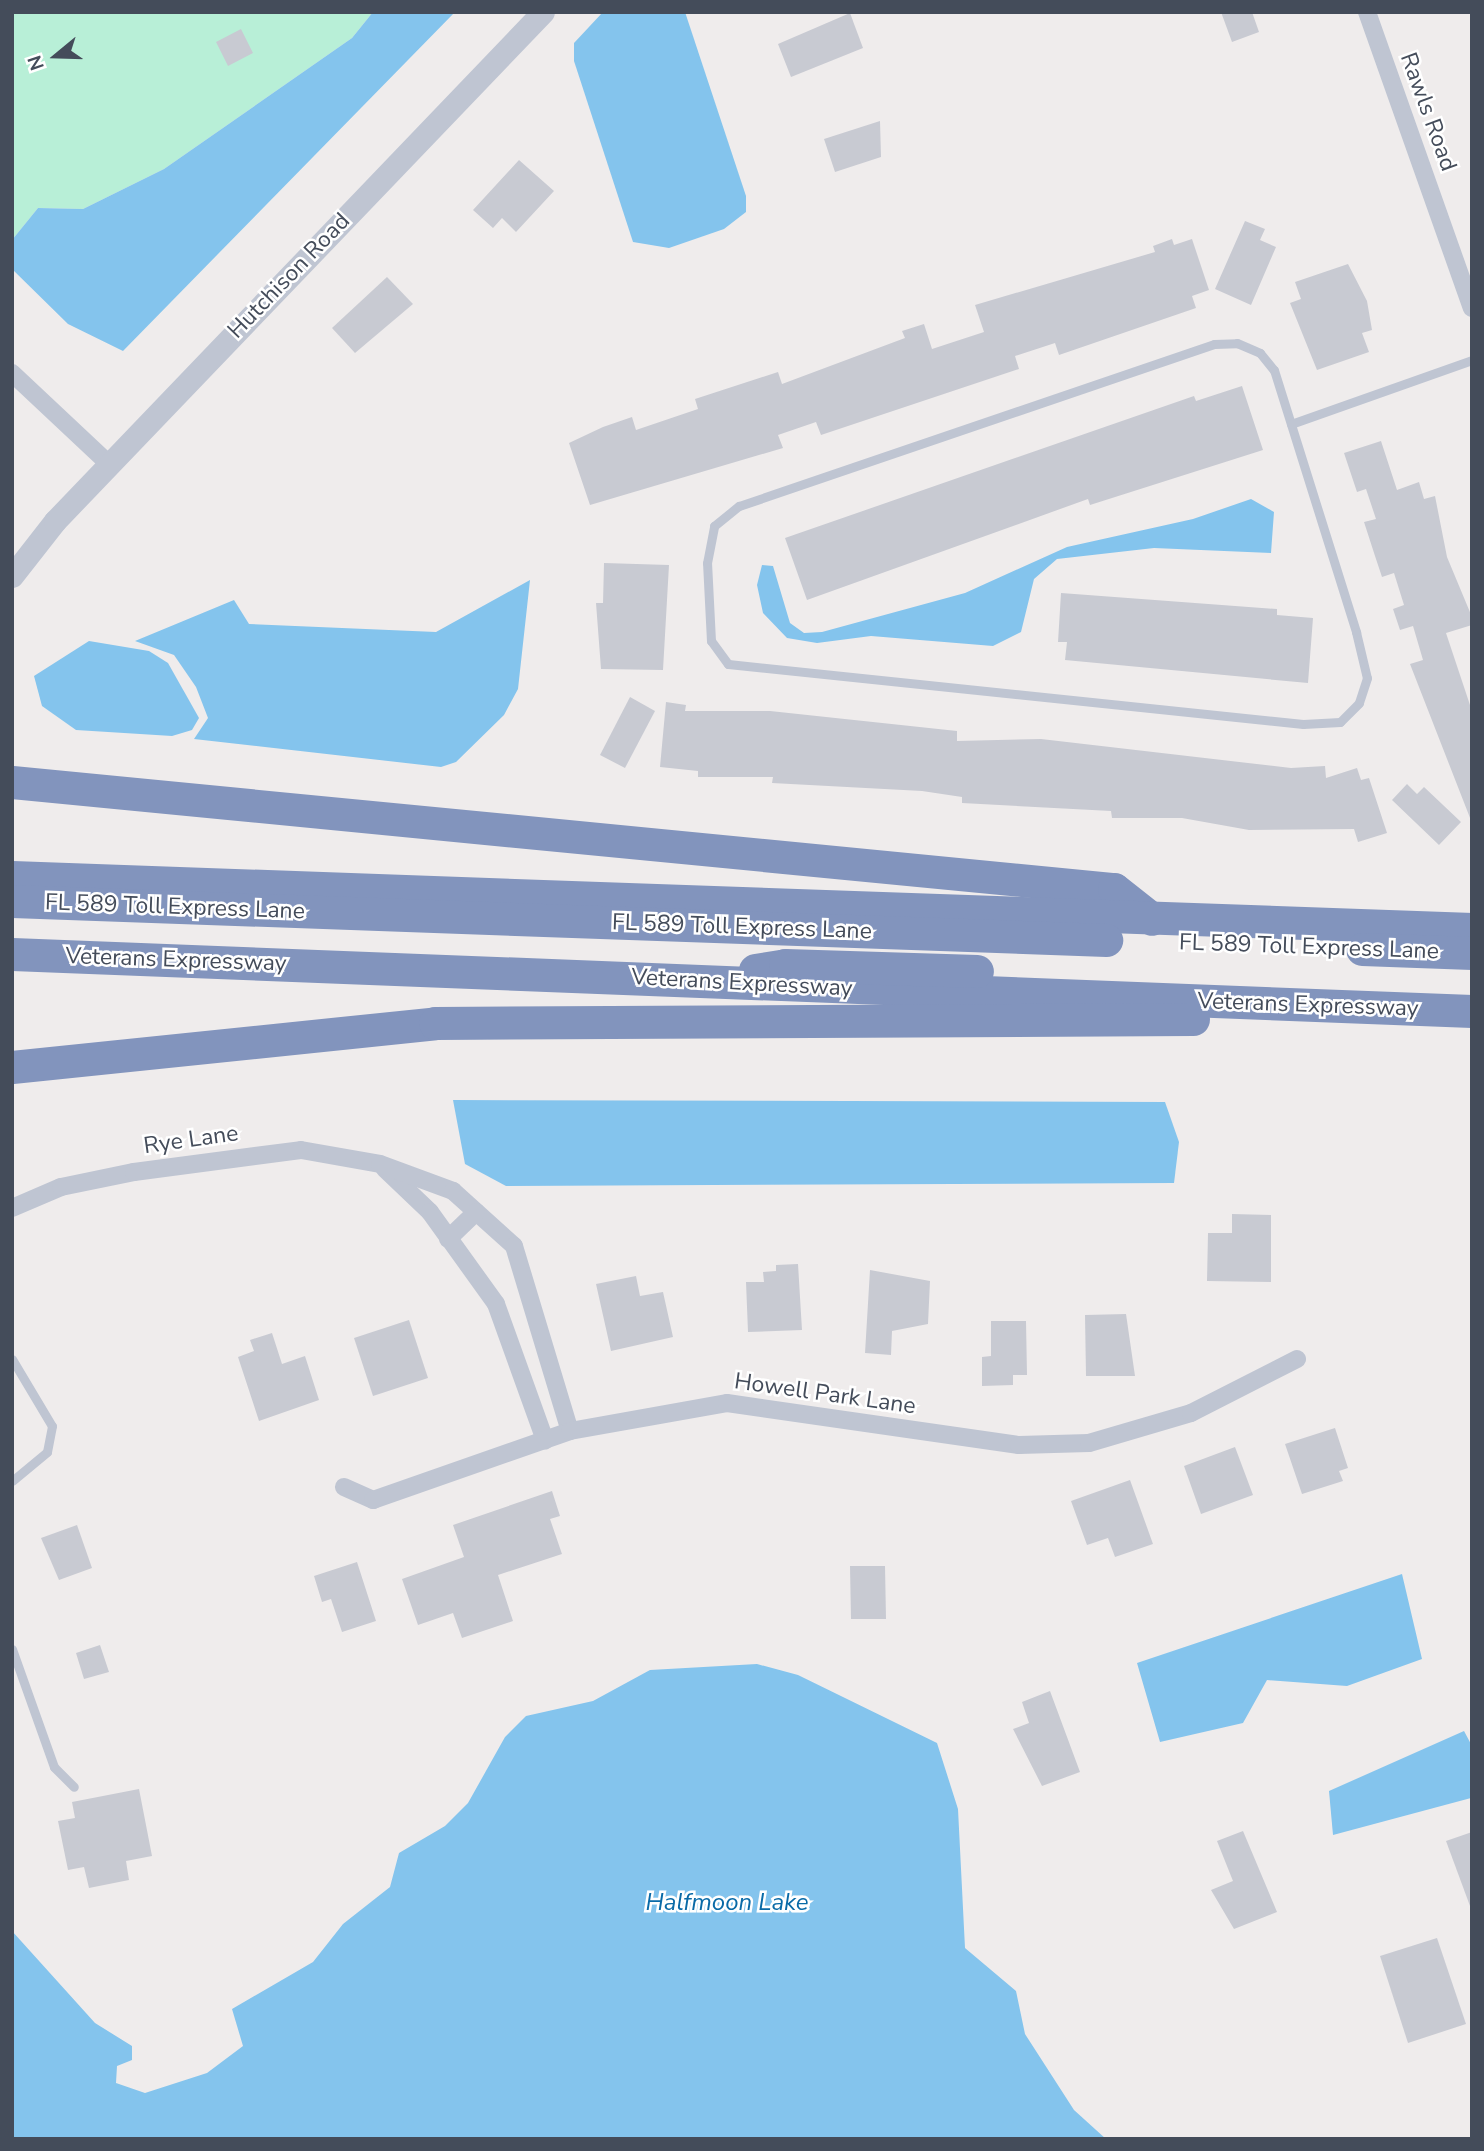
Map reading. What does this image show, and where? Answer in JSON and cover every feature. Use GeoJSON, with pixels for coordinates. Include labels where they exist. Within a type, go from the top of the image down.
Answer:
{"type":"FeatureCollection","features":[{"type":"Feature","properties":{"kind":"highway"},"geometry":{"type":"LineString","coordinates":[[12,757],[42,772],[146,791]]}},
{"type":"Feature","properties":{"kind":"highway"},"geometry":{"type":"LineString","coordinates":[[12,782],[146,791],[1114,889],[1152,919]]}},
{"type":"Feature","properties":{"kind":"highway"},"geometry":{"type":"LineString","coordinates":[[12,877],[1472,929]]}},
{"type":"Feature","properties":{"kind":"highway","name":"FL 589 Toll Express Lane"},"geometry":{"type":"LineString","coordinates":[[12,901],[1472,953]]}},
{"type":"Feature","properties":{"kind":"highway","name":"Veterans Expressway"},"geometry":{"type":"LineString","coordinates":[[12,954],[712,979],[802,989],[1472,1011]]}},
{"type":"Feature","properties":{"kind":"highway","name":"FL 589 Toll Express Lane"},"geometry":{"type":"LineString","coordinates":[[712,979],[785,965],[1472,988]]}},
{"type":"Feature","properties":{"kind":"highway"},"geometry":{"type":"LineString","coordinates":[[12,1067],[435,1023],[744,1017],[1180,1023],[1238,1002]]}},
{"type":"Feature","properties":{"kind":"street","name":"Hutchison Road"},"geometry":{"type":"LineString","coordinates":[[12,576],[37,542],[109,464],[543,12]]}},
{"type":"Feature","properties":{"kind":"street","name":"Rawls Road"},"geometry":{"type":"LineString","coordinates":[[1367,12],[1472,308]]}},
{"type":"Feature","properties":{"kind":"street"},"geometry":{"type":"LineString","coordinates":[[12,373],[109,464]]}},
{"type":"Feature","properties":{"kind":"street","name":"Hutchison Road"},"geometry":{"type":"LineString","coordinates":[[12,562],[37,542]]}},
{"type":"Feature","properties":{"kind":"street","name":"Rye Lane"},"geometry":{"type":"LineString","coordinates":[[12,1208],[61,1187],[134,1172],[301,1150],[380,1164],[453,1191],[514,1246],[570,1432]]}},
{"type":"Feature","properties":{"kind":"street"},"geometry":{"type":"LineString","coordinates":[[380,1164],[449,1239],[496,1304],[545,1440]]}},
{"type":"Feature","properties":{"kind":"street"},"geometry":{"type":"LineString","coordinates":[[449,1239],[476,1212]]}},
{"type":"Feature","properties":{"kind":"street"},"geometry":{"type":"LineString","coordinates":[[496,1304],[526,1291]]}},
{"type":"Feature","properties":{"kind":"street","name":"Howell Park Lane"},"geometry":{"type":"LineString","coordinates":[[344,1487],[373,1500],[570,1432],[727,1403],[1019,1445],[1089,1443],[1191,1413],[1297,1359]]}},
{"type":"Feature","properties":{"kind":"lane"},"geometry":{"type":"LineString","coordinates":[[1237,343],[1260,353],[1274,370],[1291,424],[1367,678],[1359,703],[1340,722],[1303,724],[728,664],[711,641],[707,574],[714,526],[739,506],[1214,344],[1237,343]]}},
{"type":"Feature","properties":{"kind":"lane"},"geometry":{"type":"LineString","coordinates":[[1291,424],[1472,360]]}},
{"type":"Feature","properties":{"kind":"lane"},"geometry":{"type":"LineString","coordinates":[[12,1359],[52,1426],[47,1452],[12,1481]]}},
{"type":"Feature","properties":{"kind":"lane"},"geometry":{"type":"LineString","coordinates":[[12,1648],[54,1767],[75,1787]]}},
{"type":"Feature","properties":{"kind":"green space"},"geometry":{"type":"Polygon","coordinates":[[[12,12],[373,12],[352,38],[164,169],[83,209],[38,208],[12,240],[12,12]]]}},
{"type":"Feature","properties":{"kind":"water"},"geometry":{"type":"Polygon","coordinates":[[[373,12],[455,12],[123,351],[68,324],[12,269],[12,240],[38,208],[83,209],[164,169],[352,38],[373,12]]]}},
{"type":"Feature","properties":{"kind":"water"},"geometry":{"type":"Polygon","coordinates":[[[603,12],[685,12],[746,196],[746,212],[724,229],[669,248],[633,242],[574,61],[574,43],[603,12]]]}},
{"type":"Feature","properties":{"kind":"water"},"geometry":{"type":"Polygon","coordinates":[[[1251,499],[1274,512],[1271,553],[1154,548],[1057,559],[1034,579],[1021,632],[993,646],[871,636],[817,643],[787,638],[763,613],[757,585],[762,565],[773,566],[790,623],[804,633],[822,632],[965,593],[1067,547],[1193,519],[1251,499]]]}},
{"type":"Feature","properties":{"kind":"water"},"geometry":{"type":"Polygon","coordinates":[[[530,580],[518,689],[504,715],[456,762],[441,767],[194,739],[208,718],[196,687],[174,655],[135,641],[234,600],[249,624],[436,632],[530,580]]]}},
{"type":"Feature","properties":{"kind":"water"},"geometry":{"type":"Polygon","coordinates":[[[89,641],[149,651],[168,663],[199,718],[192,730],[172,736],[76,730],[42,706],[34,676],[89,641]]]}},
{"type":"Feature","properties":{"kind":"water"},"geometry":{"type":"Polygon","coordinates":[[[453,1100],[1165,1102],[1179,1142],[1174,1183],[506,1186],[465,1164],[453,1100]]]}},
{"type":"Feature","properties":{"kind":"water"},"geometry":{"type":"Polygon","coordinates":[[[1402,1574],[1422,1659],[1347,1686],[1267,1680],[1243,1723],[1160,1742],[1137,1663],[1402,1574]]]}},
{"type":"Feature","properties":{"kind":"water","name":"Halfmoon Lake"},"geometry":{"type":"Polygon","coordinates":[[[757,1664],[798,1675],[937,1743],[958,1809],[965,1948],[1016,1991],[1025,2034],[1074,2110],[1106,2139],[12,2139],[12,1931],[95,2023],[132,2046],[132,2060],[117,2066],[116,2083],[145,2093],[207,2073],[243,2046],[232,2009],[313,1962],[343,1924],[390,1887],[399,1853],[445,1826],[468,1803],[505,1737],[526,1716],[593,1701],[650,1670],[757,1664]]]}},
{"type":"Feature","properties":{"kind":"water"},"geometry":{"type":"Polygon","coordinates":[[[1464,1731],[1472,1746],[1471,1798],[1333,1835],[1329,1791],[1464,1731]]]}},
{"type":"Feature","properties":{"kind":"building"},"geometry":{"type":"Polygon","coordinates":[[[1221,12],[1252,12],[1259,32],[1232,42],[1221,12]]]}},
{"type":"Feature","properties":{"kind":"building"},"geometry":{"type":"Polygon","coordinates":[[[850,13],[863,48],[791,77],[778,44],[850,13]]]}},
{"type":"Feature","properties":{"kind":"building"},"geometry":{"type":"Polygon","coordinates":[[[241,29],[253,53],[228,66],[216,42],[241,29]]]}},
{"type":"Feature","properties":{"kind":"building"},"geometry":{"type":"Polygon","coordinates":[[[880,121],[881,157],[835,172],[824,139],[880,121]]]}},
{"type":"Feature","properties":{"kind":"building"},"geometry":{"type":"Polygon","coordinates":[[[519,160],[554,191],[516,232],[502,218],[493,228],[473,210],[519,160]]]}},
{"type":"Feature","properties":{"kind":"building"},"geometry":{"type":"Polygon","coordinates":[[[1245,221],[1265,229],[1260,240],[1276,247],[1251,305],[1215,289],[1245,221]]]}},
{"type":"Feature","properties":{"kind":"building"},"geometry":{"type":"Polygon","coordinates":[[[1172,239],[1174,245],[1192,239],[1209,290],[1192,296],[1196,308],[1059,355],[1055,343],[1015,356],[1019,369],[821,435],[816,422],[778,435],[783,448],[590,505],[569,443],[603,427],[632,417],[636,430],[698,409],[695,399],[778,372],[782,384],[905,338],[902,331],[924,324],[932,349],[984,332],[975,305],[1155,252],[1153,246],[1172,239]]]}},
{"type":"Feature","properties":{"kind":"building"},"geometry":{"type":"Polygon","coordinates":[[[1348,264],[1367,301],[1372,330],[1362,333],[1369,352],[1317,370],[1290,303],[1301,299],[1295,282],[1348,264]]]}},
{"type":"Feature","properties":{"kind":"building"},"geometry":{"type":"Polygon","coordinates":[[[387,277],[413,304],[355,353],[332,328],[387,277]]]}},
{"type":"Feature","properties":{"kind":"building"},"geometry":{"type":"Polygon","coordinates":[[[1242,386],[1263,450],[1090,505],[1088,499],[807,600],[785,538],[1194,396],[1196,401],[1242,386]]]}},
{"type":"Feature","properties":{"kind":"building"},"geometry":{"type":"Polygon","coordinates":[[[1381,441],[1397,490],[1419,482],[1424,499],[1435,496],[1447,557],[1472,617],[1472,625],[1446,633],[1472,711],[1472,823],[1410,664],[1423,660],[1413,626],[1400,630],[1393,609],[1404,605],[1394,573],[1382,577],[1364,522],[1376,519],[1366,489],[1357,492],[1344,453],[1381,441]]]}},
{"type":"Feature","properties":{"kind":"building"},"geometry":{"type":"Polygon","coordinates":[[[604,563],[669,565],[663,670],[601,669],[596,603],[603,603],[604,563]]]}},
{"type":"Feature","properties":{"kind":"building"},"geometry":{"type":"Polygon","coordinates":[[[1061,593],[1277,609],[1277,615],[1313,618],[1308,683],[1065,660],[1067,642],[1058,642],[1061,593]]]}},
{"type":"Feature","properties":{"kind":"building"},"geometry":{"type":"Polygon","coordinates":[[[630,697],[655,711],[625,768],[600,755],[630,697]]]}},
{"type":"Feature","properties":{"kind":"building"},"geometry":{"type":"Polygon","coordinates":[[[666,702],[686,705],[685,711],[770,711],[957,731],[957,741],[1041,739],[1291,768],[1325,766],[1326,778],[1357,768],[1361,780],[1369,778],[1387,833],[1358,842],[1354,829],[1249,830],[1182,818],[1112,818],[1111,811],[962,803],[962,797],[922,791],[772,783],[773,777],[698,777],[698,771],[660,767],[666,702]]]}},
{"type":"Feature","properties":{"kind":"building"},"geometry":{"type":"Polygon","coordinates":[[[1407,784],[1417,794],[1424,787],[1461,822],[1439,845],[1392,800],[1407,784]]]}},
{"type":"Feature","properties":{"kind":"building"},"geometry":{"type":"Polygon","coordinates":[[[1232,1214],[1271,1215],[1271,1282],[1207,1281],[1208,1233],[1232,1233],[1232,1214]]]}},
{"type":"Feature","properties":{"kind":"building"},"geometry":{"type":"Polygon","coordinates":[[[798,1264],[802,1330],[748,1332],[746,1282],[764,1282],[763,1272],[776,1271],[776,1265],[798,1264]]]}},
{"type":"Feature","properties":{"kind":"building"},"geometry":{"type":"Polygon","coordinates":[[[870,1270],[930,1281],[928,1324],[892,1331],[891,1355],[865,1353],[870,1270]]]}},
{"type":"Feature","properties":{"kind":"building"},"geometry":{"type":"Polygon","coordinates":[[[636,1276],[640,1296],[663,1292],[673,1337],[611,1351],[596,1284],[636,1276]]]}},
{"type":"Feature","properties":{"kind":"building"},"geometry":{"type":"Polygon","coordinates":[[[1126,1314],[1135,1376],[1086,1376],[1085,1315],[1126,1314]]]}},
{"type":"Feature","properties":{"kind":"building"},"geometry":{"type":"Polygon","coordinates":[[[409,1320],[428,1378],[373,1396],[354,1338],[409,1320]]]}},
{"type":"Feature","properties":{"kind":"building"},"geometry":{"type":"Polygon","coordinates":[[[991,1321],[1026,1321],[1027,1375],[1013,1375],[1013,1385],[982,1386],[982,1357],[991,1356],[991,1321]]]}},
{"type":"Feature","properties":{"kind":"building"},"geometry":{"type":"Polygon","coordinates":[[[272,1333],[282,1364],[305,1356],[319,1400],[259,1421],[238,1357],[254,1351],[250,1340],[272,1333]]]}},
{"type":"Feature","properties":{"kind":"building"},"geometry":{"type":"Polygon","coordinates":[[[1335,1428],[1348,1468],[1339,1471],[1343,1481],[1302,1494],[1285,1444],[1335,1428]]]}},
{"type":"Feature","properties":{"kind":"building"},"geometry":{"type":"Polygon","coordinates":[[[1235,1447],[1253,1495],[1201,1514],[1184,1466],[1235,1447]]]}},
{"type":"Feature","properties":{"kind":"building"},"geometry":{"type":"Polygon","coordinates":[[[1130,1480],[1153,1544],[1115,1557],[1108,1538],[1087,1545],[1071,1501],[1130,1480]]]}},
{"type":"Feature","properties":{"kind":"building"},"geometry":{"type":"Polygon","coordinates":[[[552,1491],[560,1516],[550,1519],[562,1554],[498,1575],[513,1621],[462,1638],[453,1613],[418,1625],[402,1579],[464,1557],[453,1525],[552,1491]]]}},
{"type":"Feature","properties":{"kind":"building"},"geometry":{"type":"Polygon","coordinates":[[[77,1525],[92,1568],[59,1580],[41,1538],[77,1525]]]}},
{"type":"Feature","properties":{"kind":"building"},"geometry":{"type":"Polygon","coordinates":[[[357,1562],[376,1621],[342,1632],[331,1599],[322,1602],[314,1576],[357,1562]]]}},
{"type":"Feature","properties":{"kind":"building"},"geometry":{"type":"Polygon","coordinates":[[[850,1566],[885,1566],[886,1619],[851,1619],[850,1566]]]}},
{"type":"Feature","properties":{"kind":"building"},"geometry":{"type":"Polygon","coordinates":[[[100,1645],[109,1672],[84,1679],[76,1653],[100,1645]]]}},
{"type":"Feature","properties":{"kind":"building"},"geometry":{"type":"Polygon","coordinates":[[[1050,1691],[1080,1772],[1042,1786],[1013,1729],[1029,1723],[1022,1702],[1050,1691]]]}},
{"type":"Feature","properties":{"kind":"building"},"geometry":{"type":"Polygon","coordinates":[[[139,1789],[152,1856],[126,1861],[129,1880],[89,1888],[84,1867],[68,1870],[58,1821],[75,1818],[72,1802],[139,1789]]]}},
{"type":"Feature","properties":{"kind":"building"},"geometry":{"type":"Polygon","coordinates":[[[1243,1831],[1277,1912],[1234,1929],[1211,1890],[1233,1881],[1217,1841],[1243,1831]]]}},
{"type":"Feature","properties":{"kind":"building"},"geometry":{"type":"Polygon","coordinates":[[[1472,1832],[1472,1906],[1470,1906],[1446,1841],[1472,1832]]]}},
{"type":"Feature","properties":{"kind":"building"},"geometry":{"type":"Polygon","coordinates":[[[1437,1938],[1466,2024],[1408,2043],[1380,1956],[1437,1938]]]}}]}
